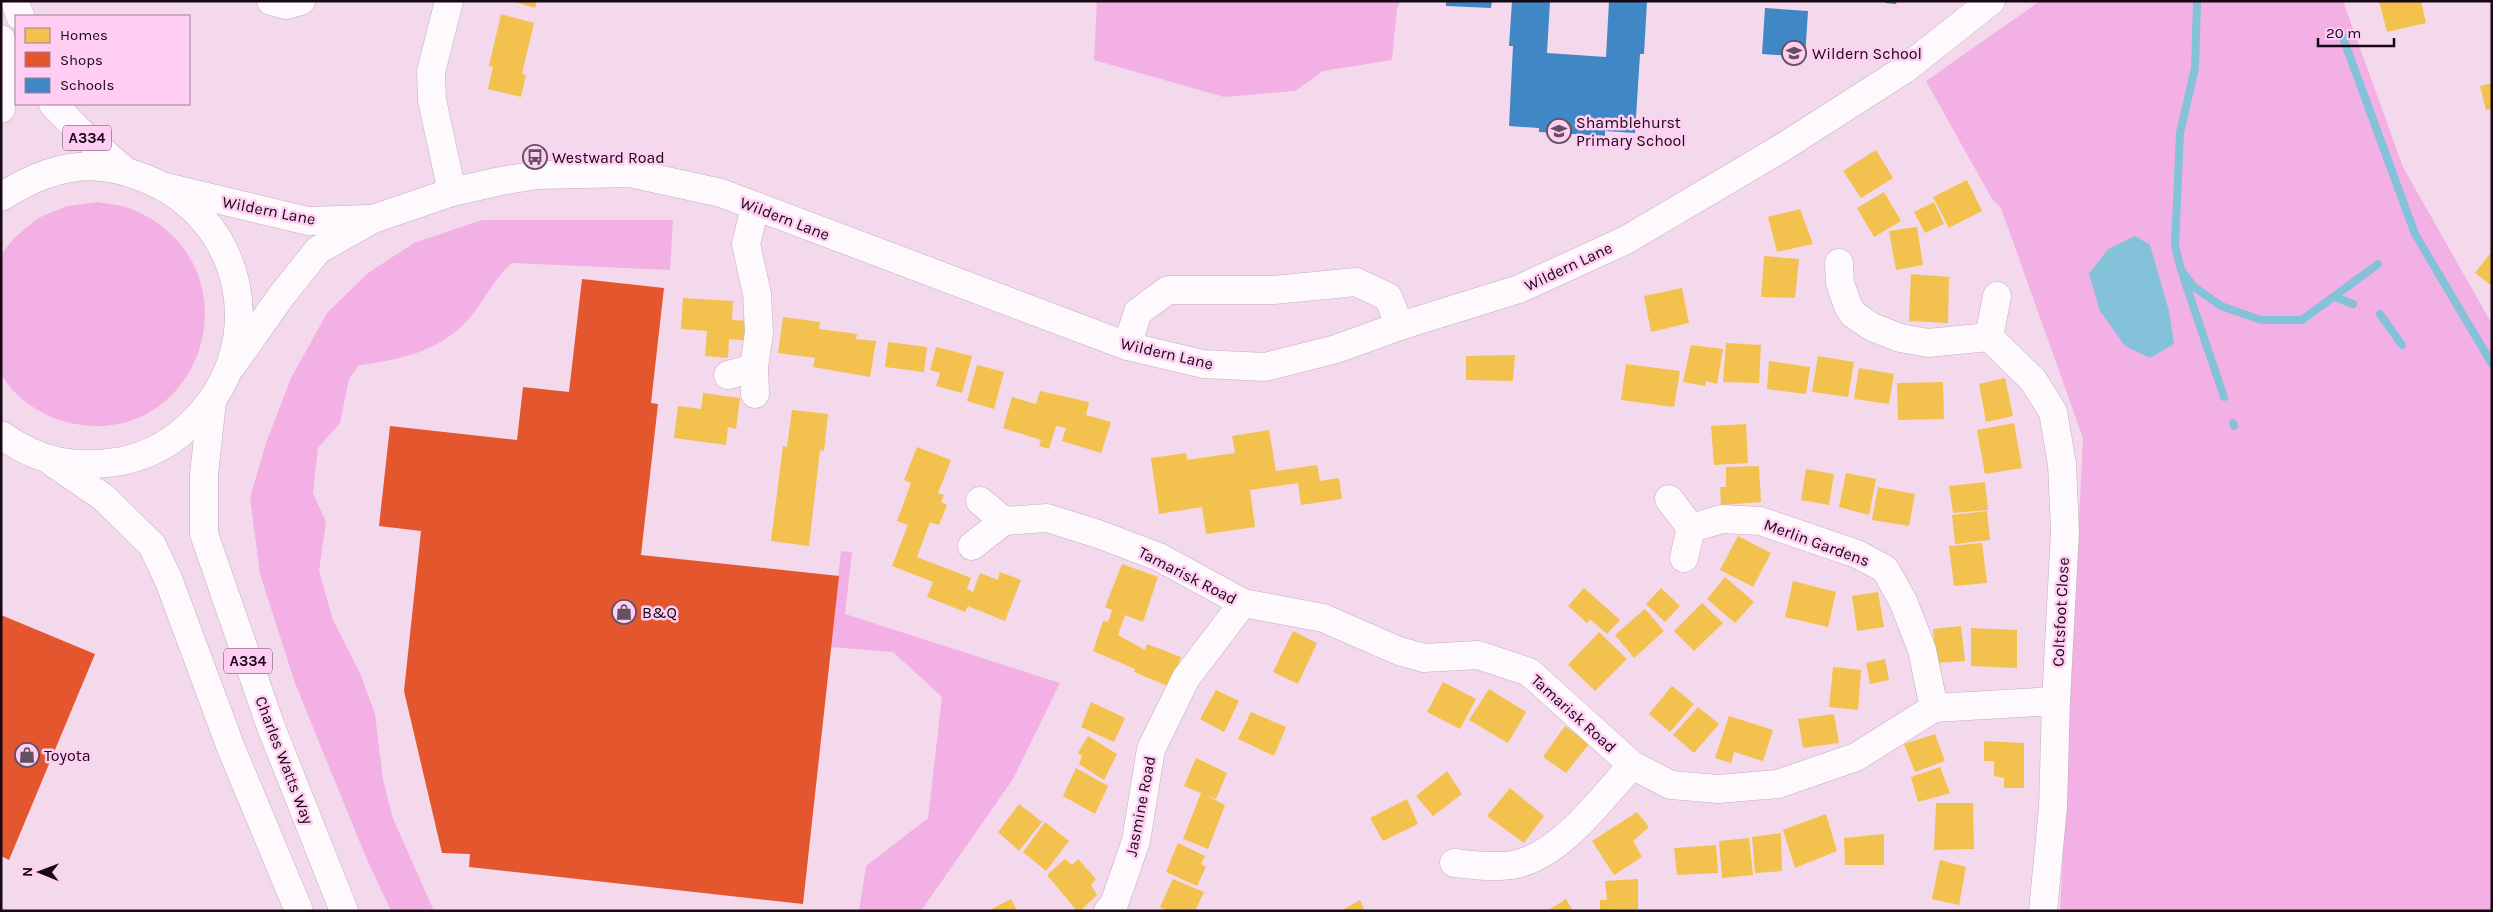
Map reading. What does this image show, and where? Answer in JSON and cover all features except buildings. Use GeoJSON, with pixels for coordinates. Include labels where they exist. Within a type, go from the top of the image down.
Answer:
{"type":"FeatureCollection","features":[{"type":"Feature","properties":{"kind":"street"},"geometry":{"type":"LineString","coordinates":[[15,1],[20,15]]}},
{"type":"Feature","properties":{"kind":"street"},"geometry":{"type":"LineString","coordinates":[[270,1],[286,5],[301,1]]}},
{"type":"Feature","properties":{"kind":"street"},"geometry":{"type":"LineString","coordinates":[[449,1],[432,72],[432,100],[452,192]]}},
{"type":"Feature","properties":{"kind":"street","name":"Wildern Lane"},"geometry":{"type":"LineString","coordinates":[[231,367],[282,295],[318,250],[373,219],[452,192],[536,175],[630,173],[721,193],[1127,346],[1203,364],[1266,367],[1336,349],[1400,326],[1519,289],[1626,240],[1765,159],[1906,69],[1991,1]]}},
{"type":"Feature","properties":{"kind":"street"},"geometry":{"type":"LineString","coordinates":[[1,109],[2,48]]}},
{"type":"Feature","properties":{"kind":"street","name":"A334"},"geometry":{"type":"LineString","coordinates":[[54,105],[77,129],[124,170]]}},
{"type":"Feature","properties":{"kind":"street"},"geometry":{"type":"LineString","coordinates":[[1,197],[34,177],[78,166],[124,170],[166,186],[199,212],[223,246],[237,286],[240,327],[231,367],[212,402],[180,436],[139,458],[93,466],[48,460],[8,443]]}},
{"type":"Feature","properties":{"kind":"street","name":"Wildern Lane"},"geometry":{"type":"LineString","coordinates":[[166,186],[308,221],[373,219]]}},
{"type":"Feature","properties":{"kind":"street"},"geometry":{"type":"LineString","coordinates":[[746,379],[759,332],[757,294],[746,244],[755,207]]}},
{"type":"Feature","properties":{"kind":"street"},"geometry":{"type":"LineString","coordinates":[[1839,262],[1840,283],[1848,306],[1853,314],[1872,327],[1900,338],[1928,343],[1989,337],[1997,296]]}},
{"type":"Feature","properties":{"kind":"street"},"geometry":{"type":"LineString","coordinates":[[1127,346],[1138,312],[1168,290],[1274,290],[1356,282],[1388,297],[1400,326]]}},
{"type":"Feature","properties":{"kind":"street","name":"Coltsfoot Close"},"geometry":{"type":"LineString","coordinates":[[1989,337],[2033,380],[2053,412],[2062,464],[2065,531],[2056,701],[2053,807],[2044,911]]}},
{"type":"Feature","properties":{"kind":"street","name":"Charles Watts Way"},"geometry":{"type":"LineString","coordinates":[[212,402],[204,474],[204,534],[272,727],[344,911]]}},
{"type":"Feature","properties":{"kind":"street","name":"A334"},"geometry":{"type":"LineString","coordinates":[[48,460],[103,497],[152,545],[169,581],[231,748],[299,911]]}},
{"type":"Feature","properties":{"kind":"street"},"geometry":{"type":"LineString","coordinates":[[1669,499],[1690,528],[1684,558]]}},
{"type":"Feature","properties":{"kind":"street"},"geometry":{"type":"LineString","coordinates":[[972,546],[1004,521],[980,501]]}},
{"type":"Feature","properties":{"kind":"street","name":"Tamarisk Road"},"geometry":{"type":"LineString","coordinates":[[1004,521],[1047,518],[1098,534],[1159,557],[1243,603],[1323,618],[1399,651],[1424,658],[1478,655],[1529,672],[1632,765],[1671,785],[1718,789],[1778,784],[1856,757],[1934,708],[2056,701]]}},
{"type":"Feature","properties":{"kind":"street","name":"Merlin Gardens"},"geometry":{"type":"LineString","coordinates":[[1690,528],[1722,519],[1760,521],[1857,554],[1885,569],[1903,601],[1922,650],[1934,708]]}},
{"type":"Feature","properties":{"kind":"street","name":"Jasmine Road"},"geometry":{"type":"LineString","coordinates":[[1108,911],[1114,904],[1136,841],[1151,749],[1186,678],[1243,603]]}},
{"type":"Feature","properties":{"kind":"street"},"geometry":{"type":"LineString","coordinates":[[1454,863],[1513,871],[1569,834],[1632,765]]}},
{"type":"Feature","properties":{"kind":"shaded area"},"geometry":{"type":"Polygon","coordinates":[[[1097,1],[1401,1],[1397,8],[1392,60],[1323,71],[1295,91],[1224,97],[1094,60],[1097,1]]]}},
{"type":"Feature","properties":{"kind":"shaded area"},"geometry":{"type":"Polygon","coordinates":[[[2040,1],[2343,1],[2403,167],[2492,324],[2492,911],[2060,911],[2083,438],[2001,208],[1992,199],[1926,81],[2040,1]]]}},
{"type":"Feature","properties":{"kind":"shaded area"},"geometry":{"type":"Polygon","coordinates":[[[98,202],[132,209],[173,236],[197,271],[205,310],[199,350],[181,385],[152,411],[113,425],[66,422],[47,415],[13,391],[1,374],[1,255],[14,238],[38,218],[67,206],[98,202]]]}},
{"type":"Feature","properties":{"kind":"shaded area"},"geometry":{"type":"Polygon","coordinates":[[[482,220],[673,220],[670,270],[512,263],[498,277],[465,323],[442,341],[401,358],[359,365],[349,379],[340,423],[318,448],[313,493],[326,522],[319,571],[333,620],[360,673],[375,714],[383,779],[392,816],[434,911],[391,911],[365,855],[295,683],[260,574],[250,498],[266,443],[291,378],[327,313],[368,273],[414,243],[482,220]]]}},
{"type":"Feature","properties":{"kind":"shaded area"},"geometry":{"type":"Polygon","coordinates":[[[841,551],[852,552],[845,614],[1060,683],[1013,779],[921,911],[859,911],[866,866],[928,818],[942,697],[893,652],[830,647],[841,551]]]}},
{"type":"Feature","properties":{"kind":"water"},"geometry":{"type":"Polygon","coordinates":[[[2135,236],[2150,245],[2169,311],[2174,344],[2150,358],[2125,346],[2100,311],[2089,274],[2108,249],[2135,236]]]}},
{"type":"Feature","properties":{"kind":"waterway"},"geometry":{"type":"LineString","coordinates":[[2197,1],[2195,68],[2180,133],[2175,246],[2181,270],[2194,287],[2221,306],[2261,320],[2302,320],[2378,264]]}},
{"type":"Feature","properties":{"kind":"waterway"},"geometry":{"type":"LineString","coordinates":[[2342,35],[2415,234],[2492,364]]}},
{"type":"Feature","properties":{"kind":"waterway"},"geometry":{"type":"LineString","coordinates":[[2183,276],[2224,397]]}},
{"type":"Feature","properties":{"kind":"waterway"},"geometry":{"type":"LineString","coordinates":[[2335,297],[2353,304]]}},
{"type":"Feature","properties":{"kind":"waterway"},"geometry":{"type":"LineString","coordinates":[[2380,314],[2402,345]]}},
{"type":"Feature","properties":{"kind":"place","name":"Wildern School"},"geometry":{"type":"Point","coordinates":[1794,53]}},
{"type":"Feature","properties":{"kind":"place","name":"Shamblehurst Primary School"},"geometry":{"type":"Point","coordinates":[1559,131]}},
{"type":"Feature","properties":{"kind":"place","name":"Westward Road"},"geometry":{"type":"Point","coordinates":[535,157]}},
{"type":"Feature","properties":{"kind":"place","name":"B&Q"},"geometry":{"type":"Point","coordinates":[624,612]}},
{"type":"Feature","properties":{"kind":"place","name":"Toyota"},"geometry":{"type":"Point","coordinates":[27,755]}}]}
